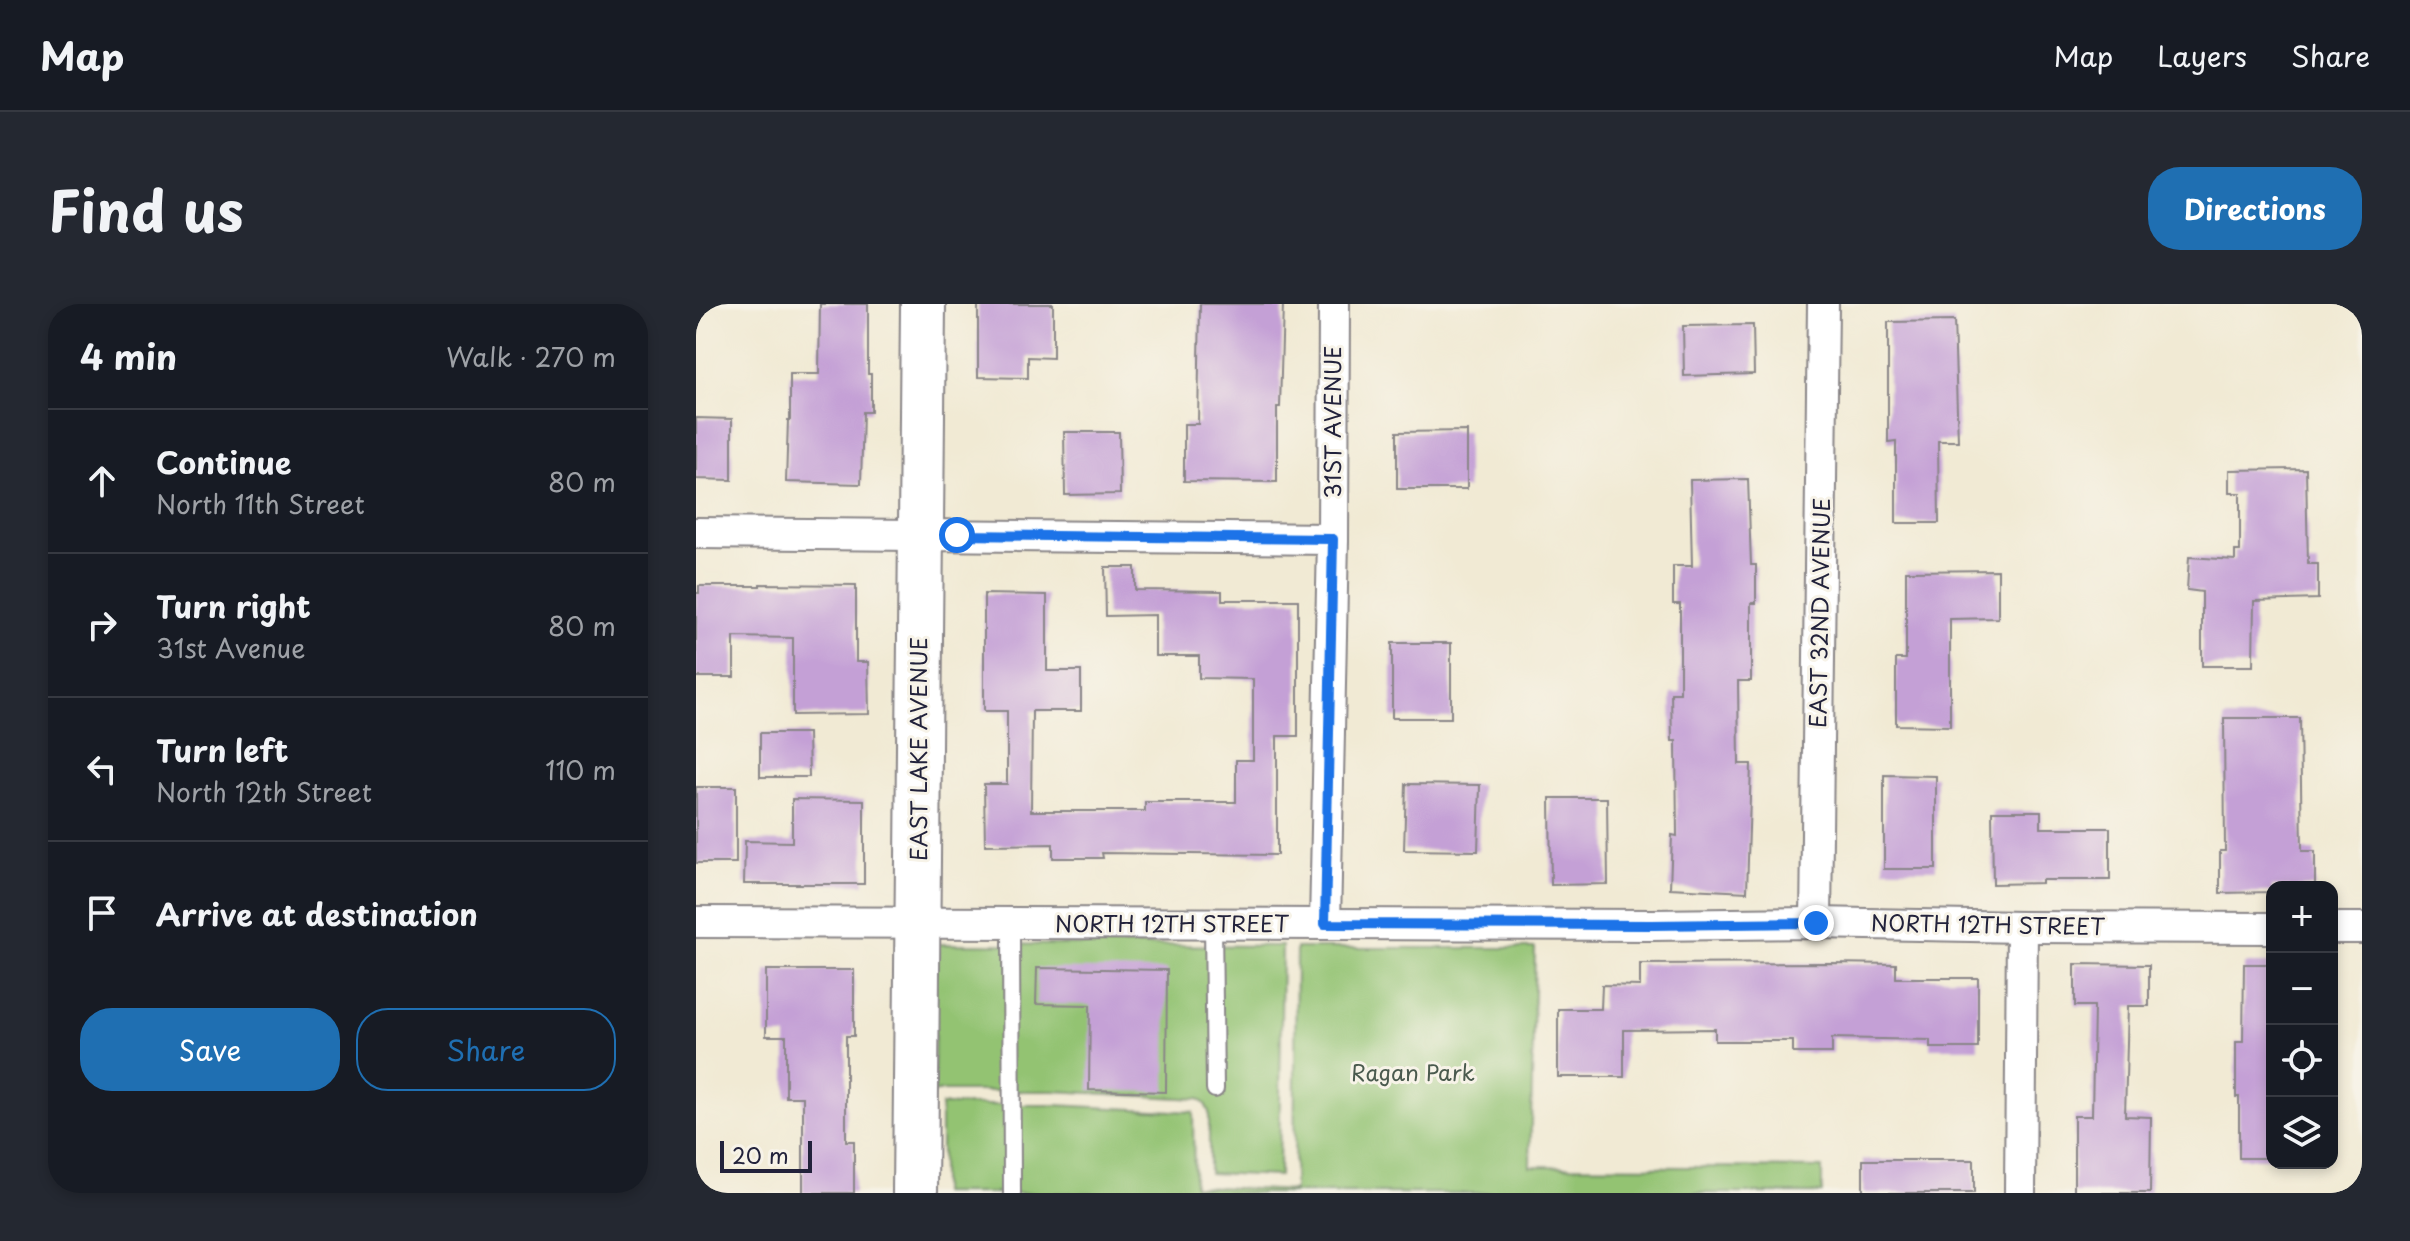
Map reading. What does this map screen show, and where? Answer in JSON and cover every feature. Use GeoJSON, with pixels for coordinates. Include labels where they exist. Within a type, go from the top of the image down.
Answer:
{"type":"FeatureCollection","features":[{"type":"Feature","properties":{"kind":"street","name":"EAST LAKE AVENUE"},"geometry":{"type":"LineString","coordinates":[[915,1193],[923,304]]}},
{"type":"Feature","properties":{"kind":"street","name":"31ST AVENUE"},"geometry":{"type":"LineString","coordinates":[[1325,924],[1333,539],[1334,304]]}},
{"type":"Feature","properties":{"kind":"street","name":"EAST 32ND AVENUE"},"geometry":{"type":"LineString","coordinates":[[1816,923],[1823,304]]}},
{"type":"Feature","properties":{"kind":"street"},"geometry":{"type":"LineString","coordinates":[[696,533],[1333,539]]}},
{"type":"Feature","properties":{"kind":"street","name":"NORTH 12TH STREET"},"geometry":{"type":"LineString","coordinates":[[696,922],[1816,923],[2266,928]]}},
{"type":"Feature","properties":{"kind":"street"},"geometry":{"type":"LineString","coordinates":[[2020,1193],[2022,927]]}},
{"type":"Feature","properties":{"kind":"street"},"geometry":{"type":"LineString","coordinates":[[2338,928],[2362,928]]}},
{"type":"Feature","properties":{"kind":"lane"},"geometry":{"type":"LineString","coordinates":[[1011,923],[1012,1193]]}},
{"type":"Feature","properties":{"kind":"lane"},"geometry":{"type":"LineString","coordinates":[[1213,924],[1215,1089]]}},
{"type":"Feature","properties":{"kind":"green space"},"geometry":{"type":"Polygon","coordinates":[[[935,944],[1282,946],[1279,1176],[1209,1173],[1209,1112],[1198,1099],[1054,1091],[934,1093],[935,944]]]}},
{"type":"Feature","properties":{"kind":"green space","name":"Ragan Park"},"geometry":{"type":"Polygon","coordinates":[[[1296,948],[1535,948],[1530,1166],[1822,1168],[1822,1193],[941,1193],[941,1105],[1054,1105],[1193,1112],[1194,1186],[1294,1191],[1296,948]]]}},
{"type":"Feature","properties":{"kind":"building"},"geometry":{"type":"Polygon","coordinates":[[[820,304],[868,304],[871,412],[863,412],[861,484],[786,482],[790,374],[819,374],[820,304]]]}},
{"type":"Feature","properties":{"kind":"building"},"geometry":{"type":"Polygon","coordinates":[[[978,304],[1053,304],[1053,358],[1028,357],[1028,378],[978,377],[978,304]]]}},
{"type":"Feature","properties":{"kind":"building"},"geometry":{"type":"Polygon","coordinates":[[[1200,304],[1283,304],[1280,407],[1277,407],[1277,482],[1184,481],[1184,424],[1198,424],[1200,304]]]}},
{"type":"Feature","properties":{"kind":"building"},"geometry":{"type":"Polygon","coordinates":[[[1954,321],[1958,441],[1938,441],[1939,523],[1896,523],[1896,441],[1888,442],[1888,322],[1954,321]]]}},
{"type":"Feature","properties":{"kind":"building"},"geometry":{"type":"Polygon","coordinates":[[[1753,325],[1754,374],[1684,376],[1683,326],[1753,325]]]}},
{"type":"Feature","properties":{"kind":"building"},"geometry":{"type":"Polygon","coordinates":[[[696,418],[732,419],[732,480],[696,479],[696,418]]]}},
{"type":"Feature","properties":{"kind":"building"},"geometry":{"type":"Polygon","coordinates":[[[1467,431],[1467,489],[1397,489],[1397,432],[1467,431]]]}},
{"type":"Feature","properties":{"kind":"building"},"geometry":{"type":"Polygon","coordinates":[[[1064,432],[1119,432],[1120,494],[1065,495],[1064,432]]]}},
{"type":"Feature","properties":{"kind":"building"},"geometry":{"type":"Polygon","coordinates":[[[2306,469],[2308,564],[2318,564],[2318,599],[2254,601],[2253,666],[2202,666],[2202,592],[2187,590],[2189,557],[2235,560],[2235,551],[2240,551],[2240,493],[2229,493],[2229,470],[2306,469]]]}},
{"type":"Feature","properties":{"kind":"building"},"geometry":{"type":"Polygon","coordinates":[[[1748,479],[1751,565],[1756,565],[1756,603],[1751,603],[1751,681],[1738,681],[1739,764],[1751,764],[1747,892],[1670,888],[1672,835],[1677,836],[1676,741],[1672,741],[1671,693],[1680,693],[1680,604],[1673,604],[1673,566],[1692,566],[1690,480],[1748,479]]]}},
{"type":"Feature","properties":{"kind":"building"},"geometry":{"type":"Polygon","coordinates":[[[1105,567],[1135,567],[1135,590],[1222,591],[1222,600],[1298,600],[1298,736],[1277,736],[1277,855],[1102,853],[1103,858],[1053,858],[1053,844],[985,845],[984,784],[1007,784],[1007,711],[984,711],[984,594],[1047,595],[1047,671],[1081,671],[1081,711],[1032,711],[1031,811],[1145,811],[1145,802],[1236,802],[1236,760],[1253,760],[1253,679],[1199,678],[1199,656],[1155,656],[1155,615],[1106,616],[1105,567]]]}},
{"type":"Feature","properties":{"kind":"building"},"geometry":{"type":"Polygon","coordinates":[[[1998,570],[1998,618],[1950,619],[1950,726],[1896,725],[1896,659],[1906,659],[1906,571],[1998,570]]]}},
{"type":"Feature","properties":{"kind":"building"},"geometry":{"type":"Polygon","coordinates":[[[856,585],[856,662],[868,662],[869,714],[793,715],[793,638],[734,637],[734,677],[696,677],[696,593],[699,593],[699,586],[856,585]]]}},
{"type":"Feature","properties":{"kind":"building"},"geometry":{"type":"Polygon","coordinates":[[[1392,643],[1451,643],[1451,718],[1392,718],[1392,643]]]}},
{"type":"Feature","properties":{"kind":"building"},"geometry":{"type":"Polygon","coordinates":[[[2224,718],[2300,718],[2302,851],[2315,851],[2315,881],[2266,881],[2266,892],[2220,893],[2220,851],[2225,851],[2224,718]]]}},
{"type":"Feature","properties":{"kind":"building"},"geometry":{"type":"Polygon","coordinates":[[[760,733],[808,733],[809,777],[760,777],[760,733]]]}},
{"type":"Feature","properties":{"kind":"building"},"geometry":{"type":"Polygon","coordinates":[[[1884,775],[1936,776],[1936,869],[1884,869],[1884,775]]]}},
{"type":"Feature","properties":{"kind":"building"},"geometry":{"type":"Polygon","coordinates":[[[1406,784],[1480,785],[1478,851],[1404,850],[1406,784]]]}},
{"type":"Feature","properties":{"kind":"building"},"geometry":{"type":"Polygon","coordinates":[[[696,787],[736,787],[736,863],[696,863],[696,787]]]}},
{"type":"Feature","properties":{"kind":"building"},"geometry":{"type":"Polygon","coordinates":[[[1550,798],[1607,798],[1608,884],[1551,885],[1550,798]]]}},
{"type":"Feature","properties":{"kind":"building"},"geometry":{"type":"Polygon","coordinates":[[[792,799],[864,800],[864,884],[744,884],[745,841],[792,842],[792,799]]]}},
{"type":"Feature","properties":{"kind":"building"},"geometry":{"type":"Polygon","coordinates":[[[1992,811],[2041,811],[2041,828],[2110,828],[2110,880],[1993,884],[1992,811]]]}},
{"type":"Feature","properties":{"kind":"building"},"geometry":{"type":"Polygon","coordinates":[[[1640,964],[1896,964],[1896,978],[1978,978],[1978,1048],[1930,1048],[1930,1040],[1832,1038],[1832,1053],[1793,1053],[1793,1041],[1715,1041],[1715,1029],[1624,1030],[1624,1077],[1558,1077],[1558,1009],[1601,1009],[1602,985],[1640,986],[1640,964]]]}},
{"type":"Feature","properties":{"kind":"building"},"geometry":{"type":"Polygon","coordinates":[[[2075,964],[2149,965],[2149,1006],[2128,1006],[2125,1116],[2151,1117],[2150,1193],[2074,1193],[2074,1116],[2092,1116],[2094,1006],[2075,1006],[2075,964]]]}},
{"type":"Feature","properties":{"kind":"building"},"geometry":{"type":"Polygon","coordinates":[[[2244,964],[2266,964],[2266,1158],[2239,1158],[2236,1042],[2243,1042],[2244,964]]]}},
{"type":"Feature","properties":{"kind":"building"},"geometry":{"type":"Polygon","coordinates":[[[1037,968],[1167,970],[1166,1092],[1089,1090],[1090,1005],[1036,1004],[1037,968]]]}},
{"type":"Feature","properties":{"kind":"building"},"geometry":{"type":"Polygon","coordinates":[[[766,970],[854,970],[854,1036],[846,1036],[846,1141],[854,1141],[854,1193],[803,1193],[803,1097],[786,1097],[786,1036],[766,1036],[766,970]]]}},
{"type":"Feature","properties":{"kind":"building"},"geometry":{"type":"Polygon","coordinates":[[[1863,1160],[1974,1160],[1974,1193],[1863,1193],[1863,1160]]]}},
{"type":"Feature","properties":{"kind":"route"},"geometry":{"type":"LineString","coordinates":[[957,535],[1333,539],[1325,924],[1816,923]]}}]}
